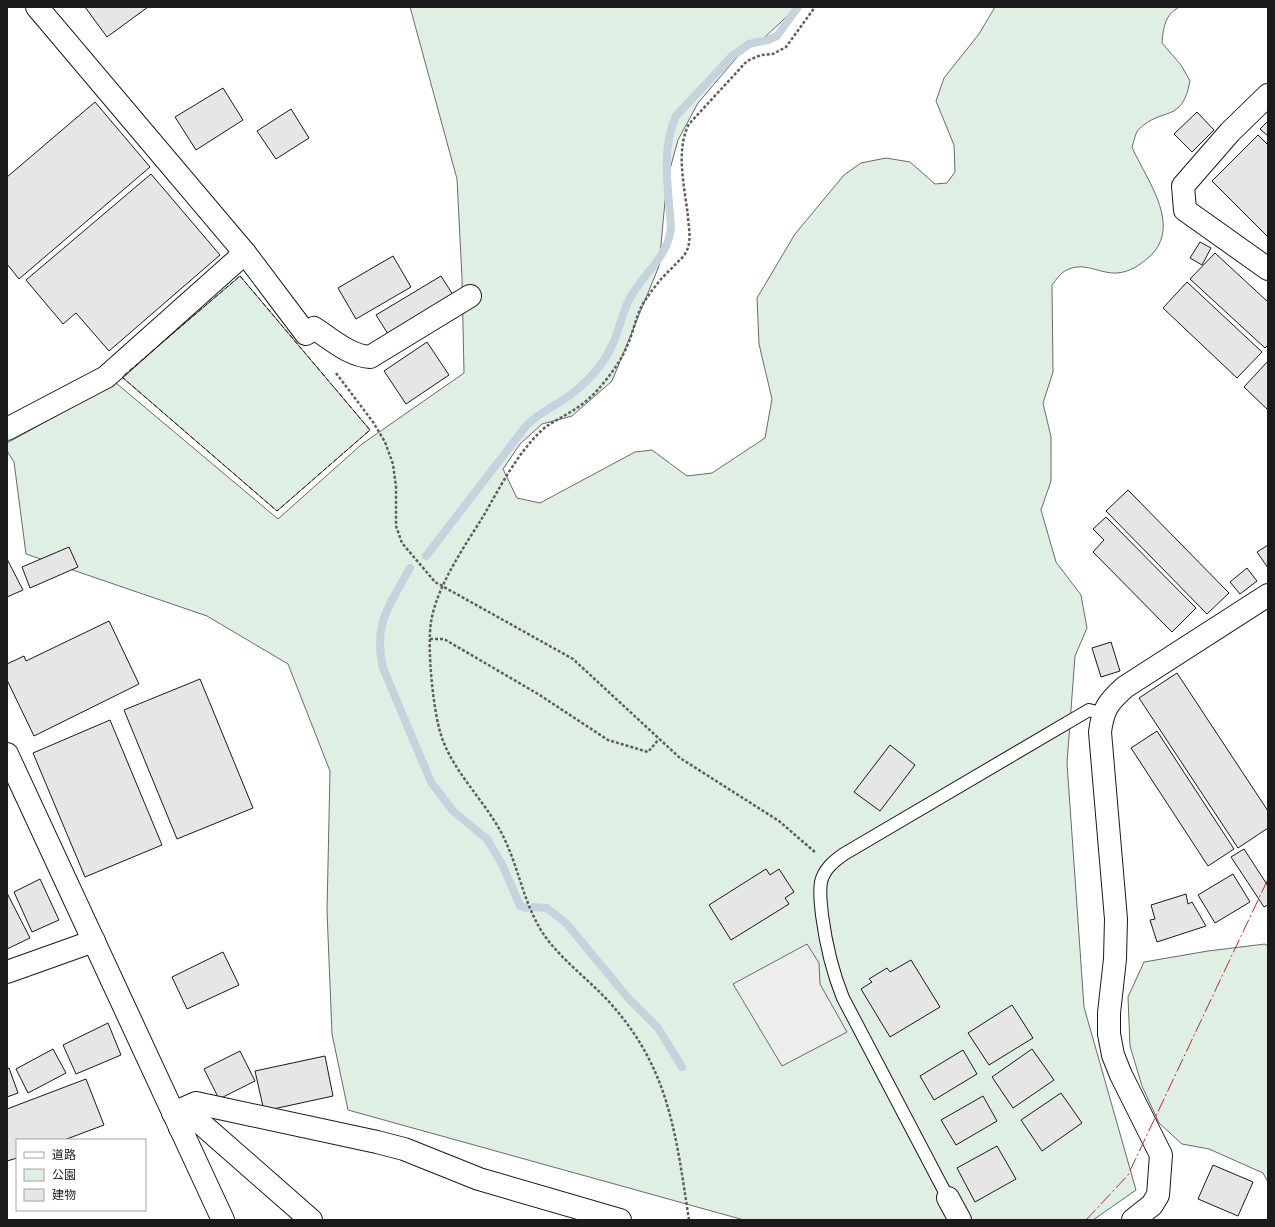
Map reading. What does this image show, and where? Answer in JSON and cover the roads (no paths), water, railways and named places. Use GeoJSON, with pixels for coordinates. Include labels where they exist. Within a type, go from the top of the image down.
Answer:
{"type":"FeatureCollection","features":[{"type":"Feature","properties":{"kind":"street"},"geometry":{"type":"LineString","coordinates":[[37,7],[245,253],[306,334],[314,328],[361,357],[370,357],[470,296]]}},
{"type":"Feature","properties":{"kind":"street"},"geometry":{"type":"LineString","coordinates":[[1268,95],[1230,132],[1183,186],[1185,210],[1268,269]]}},
{"type":"Feature","properties":{"kind":"street"},"geometry":{"type":"LineString","coordinates":[[7,429],[106,377],[245,253]]}},
{"type":"Feature","properties":{"kind":"street"},"geometry":{"type":"LineString","coordinates":[[1133,1220],[1152,1205],[1158,1195],[1161,1155],[1121,1075],[1113,1055],[1109,1034],[1109,1013],[1115,958],[1116,919],[1100,732],[1103,714],[1112,699],[1125,687],[1268,595]]}},
{"type":"Feature","properties":{"kind":"street"},"geometry":{"type":"LineString","coordinates":[[7,754],[223,1220]]}},
{"type":"Feature","properties":{"kind":"street"},"geometry":{"type":"LineString","coordinates":[[7,972],[94,941]]}},
{"type":"Feature","properties":{"kind":"street"},"geometry":{"type":"LineString","coordinates":[[177,1121],[196,1103],[377,1142],[404,1149],[479,1179],[620,1220]]}},
{"type":"Feature","properties":{"kind":"street"},"geometry":{"type":"LineString","coordinates":[[177,1121],[197,1120],[311,1220]]}},
{"type":"Feature","properties":{"kind":"street"},"geometry":{"type":"LineString","coordinates":[[948,1198],[960,1220]]}},
{"type":"Feature","properties":{"kind":"lane"},"geometry":{"type":"LineString","coordinates":[[948,1198],[843,998],[835,979],[825,939],[821,881],[830,865],[844,854],[1089,710],[1103,714]]}},
{"type":"Feature","properties":{"kind":"waterway"},"geometry":{"type":"LineString","coordinates":[[426,556],[526,426],[539,415],[574,393],[595,372],[608,354],[630,298],[655,264],[665,248],[669,238],[671,228],[667,186],[667,157],[671,129],[676,116],[732,56],[749,44],[768,40],[777,36],[798,7]]}},
{"type":"Feature","properties":{"kind":"waterway"},"geometry":{"type":"LineString","coordinates":[[410,568],[385,615],[380,639],[380,652],[383,668],[431,782],[453,811],[487,839],[503,866],[520,906],[526,908]]}},
{"type":"Feature","properties":{"kind":"waterway"},"geometry":{"type":"LineString","coordinates":[[534,907],[547,908],[567,924],[628,998],[658,1028],[682,1067]]}}]}
